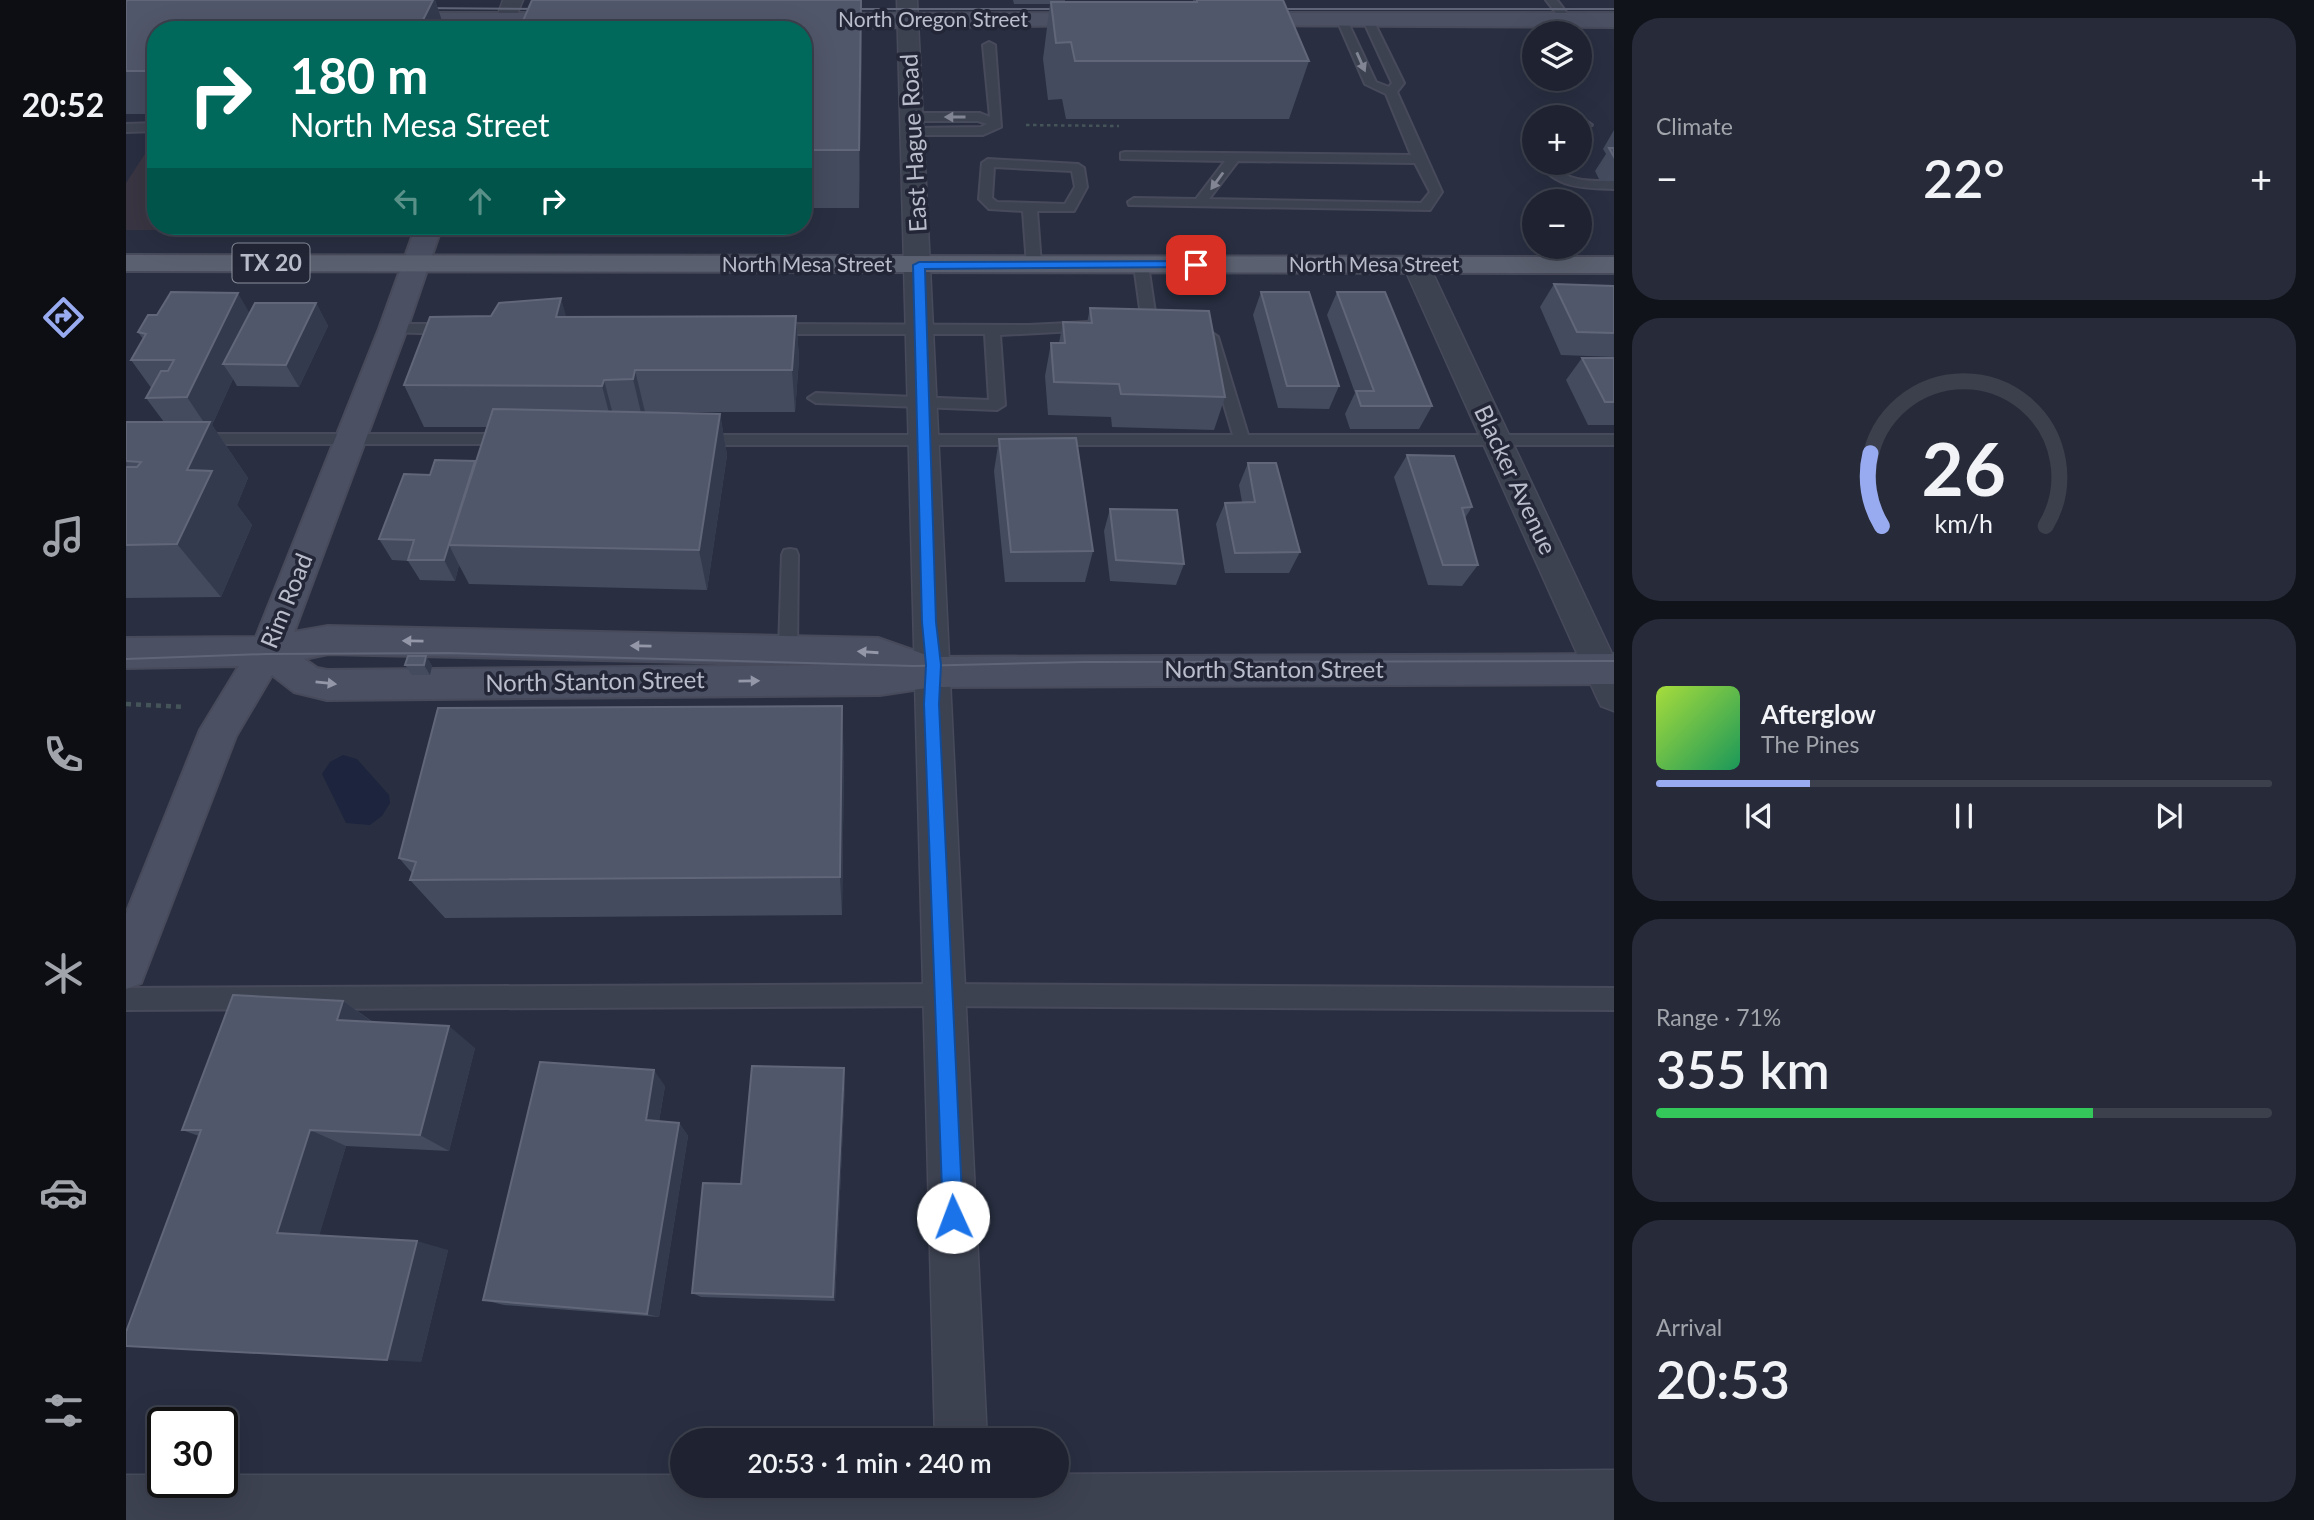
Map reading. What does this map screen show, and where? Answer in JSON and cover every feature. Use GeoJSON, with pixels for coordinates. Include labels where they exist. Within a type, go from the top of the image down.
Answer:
{"type":"FeatureCollection","features":[{"type":"Feature","properties":{"kind":"main road","name":"North Mesa Street"},"geometry":{"type":"LineString","coordinates":[[126,263],[1614,265]]}},
{"type":"Feature","properties":{"kind":"street","name":"North Oregon Street"},"geometry":{"type":"LineString","coordinates":[[790,20],[821,15],[907,10],[1122,20]]}},
{"type":"Feature","properties":{"kind":"street","name":"East Hague Road"},"geometry":{"type":"LineString","coordinates":[[907,10],[919,265],[929,622],[933,673],[932,714],[961,1428]]}},
{"type":"Feature","properties":{"kind":"street"},"geometry":{"type":"LineString","coordinates":[[372,20],[508,17],[603,20]]}},
{"type":"Feature","properties":{"kind":"street"},"geometry":{"type":"LineString","coordinates":[[1223,20],[1614,20]]}},
{"type":"Feature","properties":{"kind":"street","name":"Rim Road"},"geometry":{"type":"LineString","coordinates":[[126,968],[219,730],[267,651],[281,622],[393,329],[426,235]]}},
{"type":"Feature","properties":{"kind":"street","name":"Blacker Avenue"},"geometry":{"type":"LineString","coordinates":[[1416,265],[1610,677]]}},
{"type":"Feature","properties":{"kind":"street","name":"North Stanton Street"},"geometry":{"type":"LineString","coordinates":[[126,653],[267,651],[328,640],[788,649],[878,652],[933,673]]}},
{"type":"Feature","properties":{"kind":"street","name":"North Stanton Street"},"geometry":{"type":"LineString","coordinates":[[267,651],[307,681],[327,685],[880,680],[933,673],[1610,677]]}},
{"type":"Feature","properties":{"kind":"street"},"geometry":{"type":"LineString","coordinates":[[126,1502],[963,1502],[1474,1508],[1614,1496]]}},
{"type":"Feature","properties":{"kind":"lane"},"geometry":{"type":"LineString","coordinates":[[1551,0],[1567,20]]}},
{"type":"Feature","properties":{"kind":"lane"},"geometry":{"type":"LineString","coordinates":[[1134,202],[1424,207],[1436,192],[1391,92],[1371,84],[1342,20]]}},
{"type":"Feature","properties":{"kind":"lane"},"geometry":{"type":"LineString","coordinates":[[1368,20],[1398,83],[1391,92]]}},
{"type":"Feature","properties":{"kind":"lane"},"geometry":{"type":"LineString","coordinates":[[913,125],[982,131],[997,124],[989,45]]}},
{"type":"Feature","properties":{"kind":"lane"},"geometry":{"type":"LineString","coordinates":[[126,128],[147,127]]}},
{"type":"Feature","properties":{"kind":"lane"},"geometry":{"type":"LineString","coordinates":[[1125,156],[1419,159]]}},
{"type":"Feature","properties":{"kind":"lane"},"geometry":{"type":"LineString","coordinates":[[1200,203],[1234,158]]}},
{"type":"Feature","properties":{"kind":"lane"},"geometry":{"type":"LineString","coordinates":[[988,163],[1078,168],[1081,187],[1069,208],[1030,207],[994,206],[985,199],[988,163]]}},
{"type":"Feature","properties":{"kind":"lane"},"geometry":{"type":"LineString","coordinates":[[1557,175],[1567,181],[1614,185]]}},
{"type":"Feature","properties":{"kind":"lane"},"geometry":{"type":"LineString","coordinates":[[1030,207],[1034,265]]}},
{"type":"Feature","properties":{"kind":"lane"},"geometry":{"type":"LineString","coordinates":[[1141,265],[1142,324],[1172,324]]}},
{"type":"Feature","properties":{"kind":"lane"},"geometry":{"type":"LineString","coordinates":[[1196,325],[1208,325],[1242,440]]}},
{"type":"Feature","properties":{"kind":"lane"},"geometry":{"type":"LineString","coordinates":[[762,329],[992,330],[1109,326]]}},
{"type":"Feature","properties":{"kind":"lane"},"geometry":{"type":"LineString","coordinates":[[393,329],[469,329]]}},
{"type":"Feature","properties":{"kind":"lane"},"geometry":{"type":"LineString","coordinates":[[816,398],[997,405],[992,330]]}},
{"type":"Feature","properties":{"kind":"lane"},"geometry":{"type":"LineString","coordinates":[[178,439],[530,439]]}},
{"type":"Feature","properties":{"kind":"lane"},"geometry":{"type":"LineString","coordinates":[[682,440],[1614,440]]}},
{"type":"Feature","properties":{"kind":"lane"},"geometry":{"type":"LineString","coordinates":[[788,649],[790,555]]}},
{"type":"Feature","properties":{"kind":"lane"},"geometry":{"type":"LineString","coordinates":[[126,999],[945,995],[1614,999]]}},
{"type":"Feature","properties":{"kind":"path"},"geometry":{"type":"LineString","coordinates":[[126,704],[153,707]]}},
{"type":"Feature","properties":{"kind":"shaded area"},"geometry":{"type":"Polygon","coordinates":[[[147,151],[147,230],[126,230],[126,183],[147,151]]]}},
{"type":"Feature","properties":{"kind":"water"},"geometry":{"type":"Polygon","coordinates":[[[343,755],[357,759],[389,795],[390,803],[382,816],[370,825],[346,823],[322,774],[330,762],[343,755]]]}},
{"type":"Feature","properties":{"kind":"building"},"geometry":{"type":"Polygon","coordinates":[[[433,0],[422,21],[147,21],[147,71],[126,71],[126,2],[433,0]]]}},
{"type":"Feature","properties":{"kind":"building"},"geometry":{"type":"Polygon","coordinates":[[[532,0],[861,0],[859,150],[812,150],[812,21],[523,21],[532,0]]]}},
{"type":"Feature","properties":{"kind":"building"},"geometry":{"type":"Polygon","coordinates":[[[1283,0],[1309,61],[1075,61],[1071,42],[1056,43],[1051,2],[1283,0]]]}},
{"type":"Feature","properties":{"kind":"building"},"geometry":{"type":"Polygon","coordinates":[[[1554,284],[1614,286],[1614,333],[1577,332],[1554,284]]]}},
{"type":"Feature","properties":{"kind":"building"},"geometry":{"type":"Polygon","coordinates":[[[171,292],[238,293],[187,397],[146,398],[161,371],[168,371],[174,360],[131,360],[146,334],[138,332],[148,315],[157,315],[171,292]]]}},
{"type":"Feature","properties":{"kind":"building"},"geometry":{"type":"Polygon","coordinates":[[[1261,292],[1309,292],[1339,386],[1287,386],[1261,292]]]}},
{"type":"Feature","properties":{"kind":"building"},"geometry":{"type":"Polygon","coordinates":[[[1337,292],[1385,292],[1432,406],[1361,406],[1356,391],[1374,391],[1337,292]]]}},
{"type":"Feature","properties":{"kind":"building"},"geometry":{"type":"Polygon","coordinates":[[[561,298],[556,317],[796,316],[792,370],[635,370],[633,379],[604,380],[602,386],[404,385],[430,317],[491,316],[499,303],[561,298]]]}},
{"type":"Feature","properties":{"kind":"building"},"geometry":{"type":"Polygon","coordinates":[[[255,303],[316,303],[286,365],[223,364],[255,303]]]}},
{"type":"Feature","properties":{"kind":"building"},"geometry":{"type":"Polygon","coordinates":[[[1090,308],[1209,311],[1225,397],[1121,394],[1119,384],[1054,382],[1051,343],[1065,343],[1063,322],[1092,323],[1090,308]]]}},
{"type":"Feature","properties":{"kind":"building"},"geometry":{"type":"Polygon","coordinates":[[[1582,358],[1614,358],[1614,402],[1605,402],[1582,358]]]}},
{"type":"Feature","properties":{"kind":"building"},"geometry":{"type":"Polygon","coordinates":[[[493,409],[720,414],[699,550],[449,545],[493,409]]]}},
{"type":"Feature","properties":{"kind":"building"},"geometry":{"type":"Polygon","coordinates":[[[126,422],[210,422],[187,470],[212,471],[177,544],[126,545],[126,467],[137,467],[141,462],[126,461],[126,422]]]}},
{"type":"Feature","properties":{"kind":"building"},"geometry":{"type":"Polygon","coordinates":[[[1076,438],[1093,551],[1011,552],[999,439],[1076,438]]]}},
{"type":"Feature","properties":{"kind":"building"},"geometry":{"type":"Polygon","coordinates":[[[1407,455],[1454,456],[1472,507],[1462,508],[1478,565],[1443,565],[1407,455]]]}},
{"type":"Feature","properties":{"kind":"building"},"geometry":{"type":"Polygon","coordinates":[[[435,460],[475,461],[444,560],[408,560],[414,540],[379,539],[404,474],[430,475],[435,460]]]}},
{"type":"Feature","properties":{"kind":"building"},"geometry":{"type":"Polygon","coordinates":[[[1248,463],[1276,463],[1300,552],[1235,553],[1225,503],[1255,502],[1248,463]]]}},
{"type":"Feature","properties":{"kind":"building"},"geometry":{"type":"Polygon","coordinates":[[[1110,509],[1177,510],[1184,564],[1116,560],[1110,509]]]}},
{"type":"Feature","properties":{"kind":"building"},"geometry":{"type":"Polygon","coordinates":[[[408,656],[426,656],[424,665],[405,665],[408,656]]]}},
{"type":"Feature","properties":{"kind":"building"},"geometry":{"type":"Polygon","coordinates":[[[842,706],[840,877],[410,880],[416,862],[399,858],[438,708],[842,706]]]}},
{"type":"Feature","properties":{"kind":"building"},"geometry":{"type":"Polygon","coordinates":[[[233,995],[343,1001],[337,1020],[449,1026],[420,1135],[310,1130],[277,1233],[417,1241],[387,1360],[126,1346],[126,1332],[201,1130],[182,1130],[233,995]]]}},
{"type":"Feature","properties":{"kind":"building"},"geometry":{"type":"Polygon","coordinates":[[[540,1062],[654,1070],[646,1120],[679,1123],[647,1314],[483,1300],[540,1062]]]}},
{"type":"Feature","properties":{"kind":"building"},"geometry":{"type":"Polygon","coordinates":[[[752,1066],[844,1068],[833,1297],[692,1293],[703,1183],[741,1184],[752,1066]]]}},
{"type":"Feature","properties":{"kind":"tram line"},"geometry":{"type":"LineString","coordinates":[[417,8],[547,9]]}},
{"type":"Feature","properties":{"kind":"tram line"},"geometry":{"type":"LineString","coordinates":[[844,9],[1068,9]]}},
{"type":"Feature","properties":{"kind":"tram line"},"geometry":{"type":"LineString","coordinates":[[1268,9],[1614,9]]}},
{"type":"Feature","properties":{"kind":"tram line"},"geometry":{"type":"LineString","coordinates":[[126,659],[266,654],[448,653],[914,666],[1084,662],[1614,661]]}},
{"type":"Feature","properties":{"kind":"route"},"geometry":{"type":"LineString","coordinates":[[953,1217],[932,704],[933,665],[929,622],[919,265],[1196,265]]}}]}
